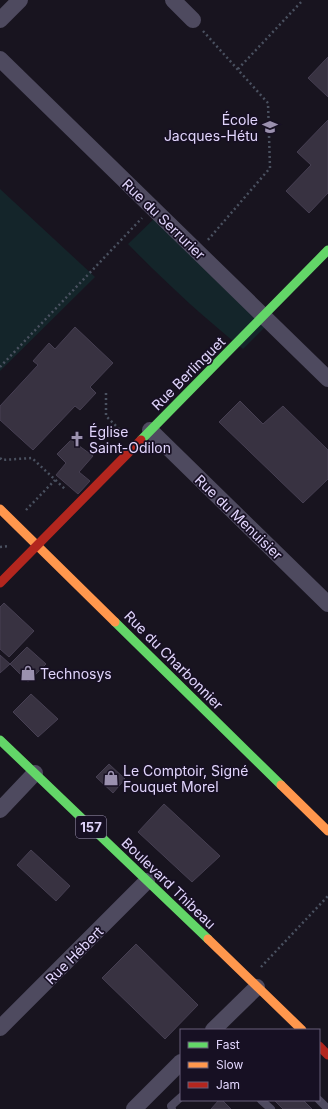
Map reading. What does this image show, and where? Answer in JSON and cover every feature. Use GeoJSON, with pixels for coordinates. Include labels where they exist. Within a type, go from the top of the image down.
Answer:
{"type":"FeatureCollection","features":[{"type":"Feature","properties":{"kind":"street"},"geometry":{"type":"LineString","coordinates":[[0,20],[20,0]]}},
{"type":"Feature","properties":{"kind":"street"},"geometry":{"type":"LineString","coordinates":[[173,0],[193,20]]}},
{"type":"Feature","properties":{"kind":"street","name":"Rue du Serrurier"},"geometry":{"type":"LineString","coordinates":[[0,59],[328,379]]}},
{"type":"Feature","properties":{"kind":"street","name":"Rue Berlinguet"},"geometry":{"type":"LineString","coordinates":[[0,584],[328,250]]}},
{"type":"Feature","properties":{"kind":"street","name":"Rue du Menuisier"},"geometry":{"type":"LineString","coordinates":[[150,430],[328,604]]}},
{"type":"Feature","properties":{"kind":"street","name":"Rue du Charbonnier"},"geometry":{"type":"LineString","coordinates":[[0,509],[328,831]]}},
{"type":"Feature","properties":{"kind":"street","name":"Boulevard Thibeau"},"geometry":{"type":"LineString","coordinates":[[0,740],[257,987],[298,1029]]}},
{"type":"Feature","properties":{"kind":"street"},"geometry":{"type":"LineString","coordinates":[[0,810],[35,773]]}},
{"type":"Feature","properties":{"kind":"street","name":"Rue Hébert"},"geometry":{"type":"LineString","coordinates":[[0,1028],[147,881]]}},
{"type":"Feature","properties":{"kind":"street"},"geometry":{"type":"LineString","coordinates":[[214,1029],[257,987]]}},
{"type":"Feature","properties":{"kind":"street"},"geometry":{"type":"LineString","coordinates":[[320,1047],[328,1054]]}},
{"type":"Feature","properties":{"kind":"street"},"geometry":{"type":"LineString","coordinates":[[134,1109],[180,1063]]}},
{"type":"Feature","properties":{"kind":"lane"},"geometry":{"type":"LineString","coordinates":[[172,1109],[171,1106],[180,1098]]}},
{"type":"Feature","properties":{"kind":"lane"},"geometry":{"type":"LineString","coordinates":[[262,1101],[271,1109]]}},
{"type":"Feature","properties":{"kind":"lane"},"geometry":{"type":"LineString","coordinates":[[320,1101],[328,1109]]}},
{"type":"Feature","properties":{"kind":"path"},"geometry":{"type":"LineString","coordinates":[[238,69],[302,0]]}},
{"type":"Feature","properties":{"kind":"path"},"geometry":{"type":"LineString","coordinates":[[193,20],[268,103],[270,168],[198,252]]}},
{"type":"Feature","properties":{"kind":"path"},"geometry":{"type":"LineString","coordinates":[[0,367],[138,222]]}},
{"type":"Feature","properties":{"kind":"path"},"geometry":{"type":"LineString","coordinates":[[106,393],[106,416],[119,429]]}},
{"type":"Feature","properties":{"kind":"path"},"geometry":{"type":"LineString","coordinates":[[1,460],[32,458],[67,492]]}},
{"type":"Feature","properties":{"kind":"path"},"geometry":{"type":"LineString","coordinates":[[14,522],[55,480]]}},
{"type":"Feature","properties":{"kind":"path"},"geometry":{"type":"LineString","coordinates":[[257,987],[261,967],[328,896]]}},
{"type":"Feature","properties":{"kind":"shaded area"},"geometry":{"type":"Polygon","coordinates":[[[0,189],[95,277],[0,371],[0,189]]]}},
{"type":"Feature","properties":{"kind":"shaded area"},"geometry":{"type":"Polygon","coordinates":[[[158,215],[267,325],[243,349],[184,298],[128,244],[158,215]]]}},
{"type":"Feature","properties":{"kind":"building"},"geometry":{"type":"Polygon","coordinates":[[[328,57],[328,97],[308,78],[328,57]]]}},
{"type":"Feature","properties":{"kind":"building","name":"École Jacques-Hétu"},"geometry":{"type":"Polygon","coordinates":[[[328,120],[328,193],[309,213],[286,191],[311,165],[297,152],[328,120]]]}},
{"type":"Feature","properties":{"kind":"building","name":"Église Saint-Odilon"},"geometry":{"type":"Polygon","coordinates":[[[75,327],[113,363],[90,387],[96,393],[80,410],[75,406],[33,450],[0,420],[0,406],[38,365],[33,361],[49,343],[55,349],[75,327]]]}},
{"type":"Feature","properties":{"kind":"building"},"geometry":{"type":"Polygon","coordinates":[[[240,401],[263,424],[283,406],[328,450],[328,479],[303,503],[219,422],[240,401]]]}},
{"type":"Feature","properties":{"kind":"building"},"geometry":{"type":"Polygon","coordinates":[[[71,440],[93,456],[79,472],[90,481],[78,494],[56,475],[66,463],[57,454],[71,440]]]}},
{"type":"Feature","properties":{"kind":"building"},"geometry":{"type":"Polygon","coordinates":[[[4,603],[34,631],[9,657],[0,649],[0,607],[4,603]]]}},
{"type":"Feature","properties":{"kind":"building","name":"Technosys"},"geometry":{"type":"Polygon","coordinates":[[[27,647],[46,664],[28,682],[10,664],[27,647]]]}},
{"type":"Feature","properties":{"kind":"building"},"geometry":{"type":"Polygon","coordinates":[[[0,655],[10,664],[0,673],[0,655]]]}},
{"type":"Feature","properties":{"kind":"building"},"geometry":{"type":"Polygon","coordinates":[[[31,694],[58,719],[38,737],[13,712],[31,694]]]}},
{"type":"Feature","properties":{"kind":"building","name":"Le Comptoir, Signé Fouquet Morel"},"geometry":{"type":"Polygon","coordinates":[[[109,764],[125,779],[113,793],[96,777],[109,764]]]}},
{"type":"Feature","properties":{"kind":"building"},"geometry":{"type":"Polygon","coordinates":[[[164,804],[220,856],[192,882],[138,832],[164,804]]]}},
{"type":"Feature","properties":{"kind":"building"},"geometry":{"type":"Polygon","coordinates":[[[31,850],[70,886],[56,901],[17,865],[31,850]]]}},
{"type":"Feature","properties":{"kind":"building"},"geometry":{"type":"Polygon","coordinates":[[[136,944],[198,1005],[165,1039],[102,978],[136,944]]]}},
{"type":"Feature","properties":{"kind":"building"},"geometry":{"type":"Polygon","coordinates":[[[218,1101],[223,1101],[231,1109],[211,1109],[218,1101]]]}},
{"type":"Feature","properties":{"kind":"building"},"geometry":{"type":"Polygon","coordinates":[[[275,1101],[304,1101],[312,1109],[283,1109],[275,1101]]]}},
{"type":"Feature","properties":{"kind":"traffic: fast"},"geometry":{"type":"LineString","coordinates":[[141,440],[328,250]]}},
{"type":"Feature","properties":{"kind":"traffic: fast"},"geometry":{"type":"LineString","coordinates":[[115,622],[281,785]]}},
{"type":"Feature","properties":{"kind":"traffic: fast"},"geometry":{"type":"LineString","coordinates":[[0,740],[208,939]]}},
{"type":"Feature","properties":{"kind":"traffic: slow"},"geometry":{"type":"LineString","coordinates":[[0,509],[115,622]]}},
{"type":"Feature","properties":{"kind":"traffic: slow"},"geometry":{"type":"LineString","coordinates":[[281,785],[328,831]]}},
{"type":"Feature","properties":{"kind":"traffic: slow"},"geometry":{"type":"LineString","coordinates":[[208,939],[301,1029]]}},
{"type":"Feature","properties":{"kind":"traffic: jam"},"geometry":{"type":"LineString","coordinates":[[0,583],[141,440]]}},
{"type":"Feature","properties":{"kind":"traffic: jam"},"geometry":{"type":"LineString","coordinates":[[320,1047],[328,1055]]}},
{"type":"Feature","properties":{"kind":"place","name":"École Jacques-Hétu"},"geometry":{"type":"Point","coordinates":[270,127]}},
{"type":"Feature","properties":{"kind":"place","name":"Église Saint-Odilon"},"geometry":{"type":"Point","coordinates":[77,439]}},
{"type":"Feature","properties":{"kind":"place","name":"Technosys"},"geometry":{"type":"Point","coordinates":[28,673]}},
{"type":"Feature","properties":{"kind":"place","name":"Le Comptoir, Signé Fouquet Morel"},"geometry":{"type":"Point","coordinates":[111,778]}}]}
